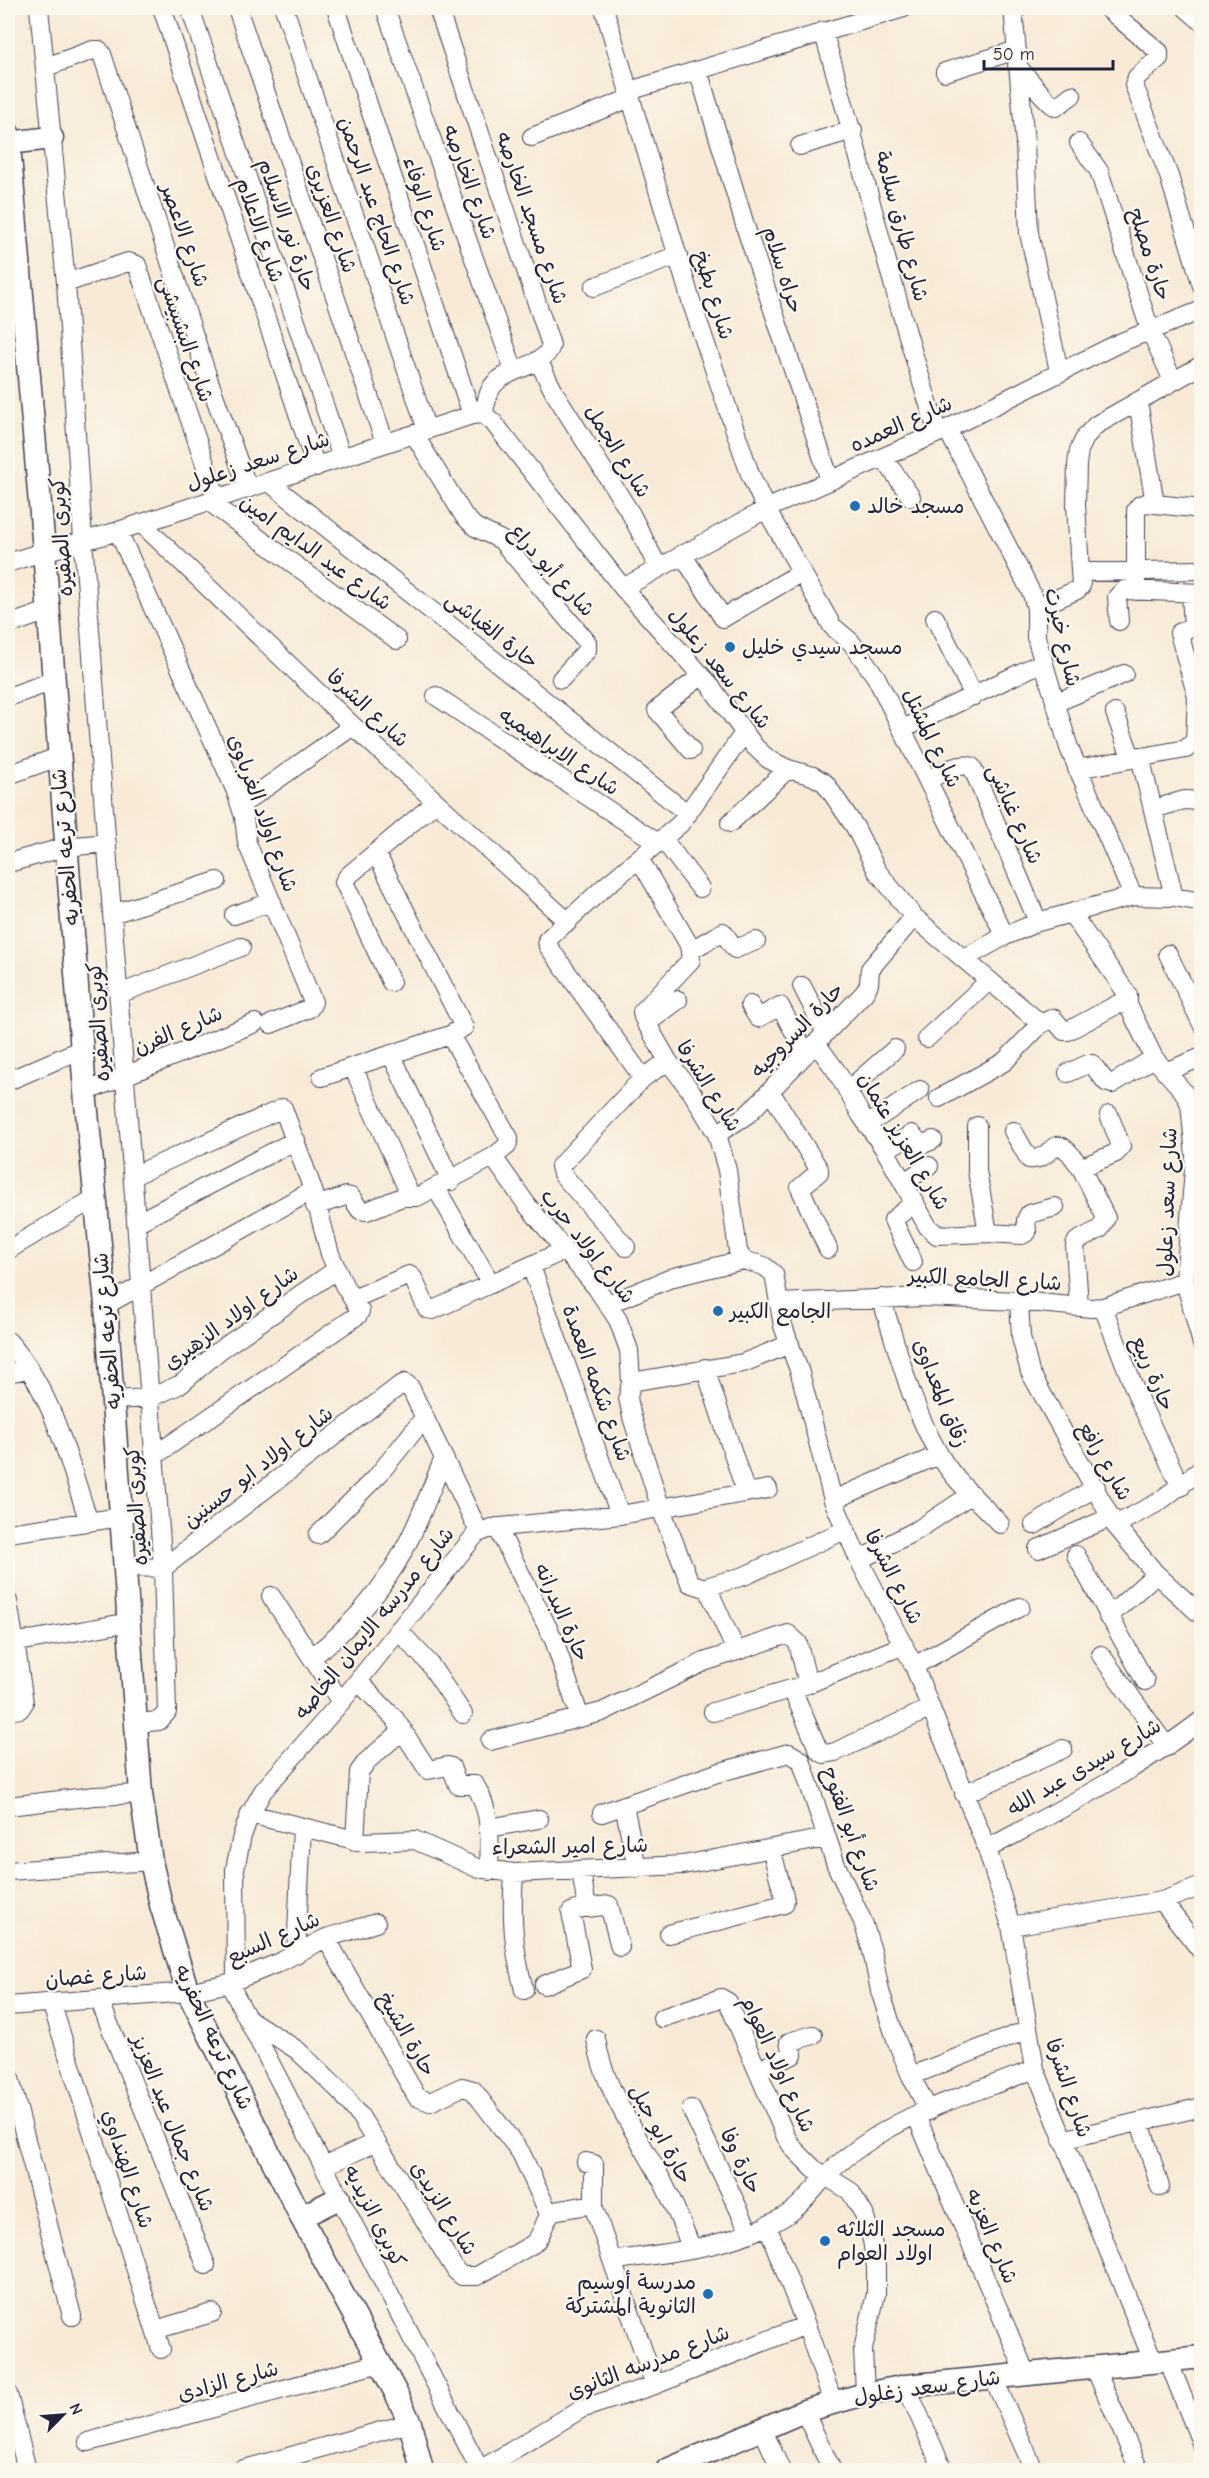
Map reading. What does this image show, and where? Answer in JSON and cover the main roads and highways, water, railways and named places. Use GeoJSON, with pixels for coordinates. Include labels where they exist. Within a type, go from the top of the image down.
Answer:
{"type":"FeatureCollection","features":[{"type":"Feature","properties":{"kind":"place","name":"مسجد خالد"},"geometry":{"type":"Point","coordinates":[855,506]}},
{"type":"Feature","properties":{"kind":"place","name":"مسجد سيدي خليل"},"geometry":{"type":"Point","coordinates":[730,647]}},
{"type":"Feature","properties":{"kind":"place","name":"الجامع الكبير"},"geometry":{"type":"Point","coordinates":[718,1311]}},
{"type":"Feature","properties":{"kind":"place","name":"مسجد الثلاثه اولاد العوام"},"geometry":{"type":"Point","coordinates":[825,2241]}},
{"type":"Feature","properties":{"kind":"place","name":"مدرسة أوسيم الثانوية المشتركة"},"geometry":{"type":"Point","coordinates":[708,2294]}}]}
